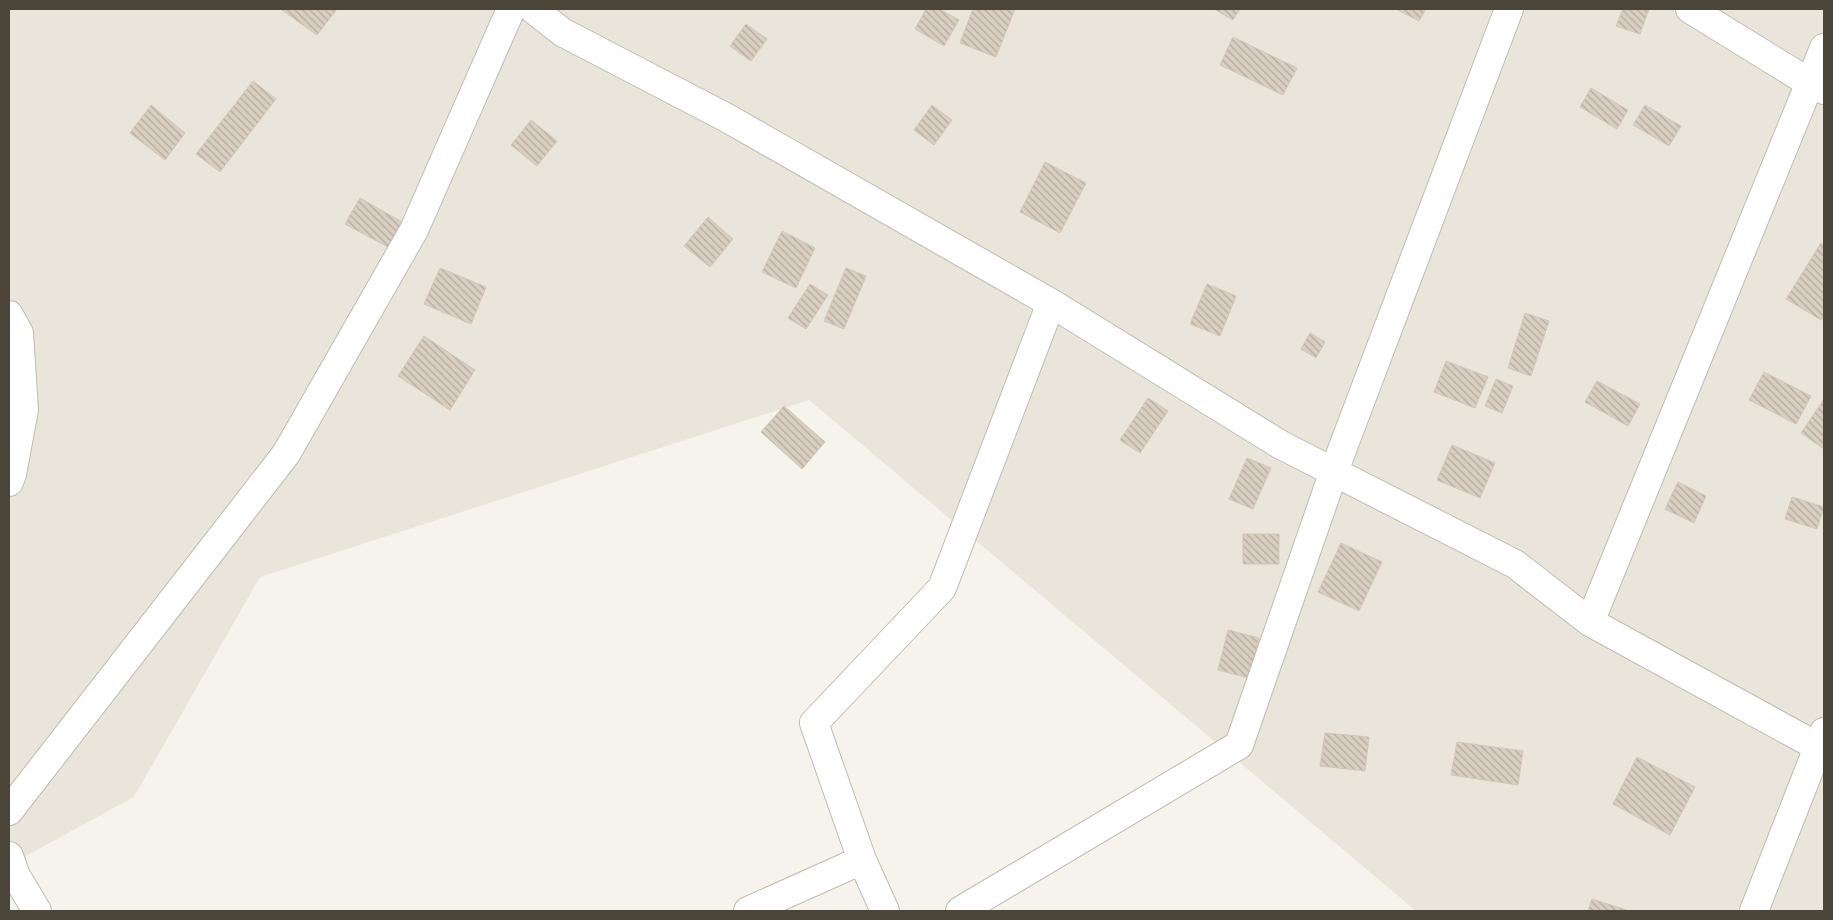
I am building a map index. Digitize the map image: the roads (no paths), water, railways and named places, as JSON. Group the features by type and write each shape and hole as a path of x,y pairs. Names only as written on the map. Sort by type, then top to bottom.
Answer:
{"street":[{"path":"9,811 286,454 414,230 511,9"},
{"path":"533,9 562,32 727,118 1051,303 1281,445 1515,564 1590,622 1822,743 1754,911"},
{"path":"960,911 1238,745 1334,471 1509,9"},
{"path":"1690,9 1817,86"},
{"path":"1590,622 1817,86 1824,48"},
{"path":"885,911 862,860 814,723 942,588 1051,303"},
{"path":"9,316 19,333 24,410 9,482"},
{"path":"9,856 16,876 37,911"},
{"path":"748,911 862,860"}]}
